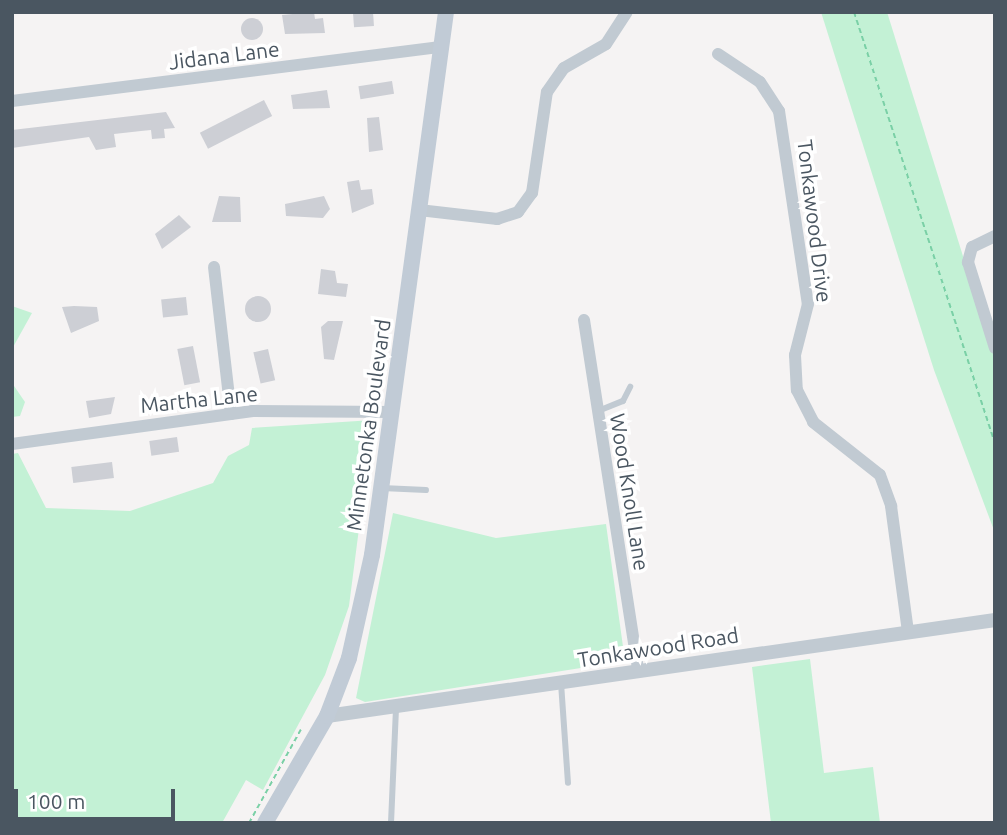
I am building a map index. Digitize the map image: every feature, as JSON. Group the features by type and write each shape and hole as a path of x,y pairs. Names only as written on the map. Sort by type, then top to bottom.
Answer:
{"main road":[{"name":"Minnetonka Boulevard","path":"265,823 327,716 349,658 381,488 446,12"}],"street":[{"path":"419,210 497,219 518,212 532,193 547,92 564,68 606,44 626,12"},
{"name":"Jidana Lane","path":"12,101 441,47"},
{"name":"Tonkawood Drive","path":"718,54 760,82 779,111 808,304 795,355 797,390 813,422 870,462 887,490 908,631"},
{"path":"995,236 972,247 968,262 995,348"},
{"path":"214,267 231,414"},
{"name":"Wood Knoll Lane","path":"584,320 638,669"},
{"name":"Martha Lane","path":"12,444 231,414 392,412"},
{"name":"Tonkawood Road","path":"327,716 561,683 638,669 995,620"}],"lane":[{"path":"598,411 624,401 630,387"},
{"path":"381,488 426,490"},
{"path":"561,683 568,783"},
{"path":"391,823 396,706"}],"path":[{"path":"854,12 995,443"},
{"path":"249,823 301,729"}],"green space":[{"path":"821,12 887,12 995,359 995,533 934,370"},
{"path":"12,306 32,313 12,349"},
{"path":"12,383 25,402 20,416 12,417"},
{"path":"373,420 349,606 325,675 263,790 246,780 222,823 12,823 12,454 18,453 46,508 130,511 213,483 228,456 249,445 252,428"},
{"path":"393,513 496,538 606,524 625,661 365,702 356,698"},
{"path":"810,659 824,773 873,767 880,823 771,823 752,667"}],"building":[{"path":"314,12 315,19 323,18 325,33 285,34 282,15"},
{"path":"373,12 374,26 354,27 353,13"},
{"path":"252,18 260,21 263,29 260,37 252,40 244,37 241,29 244,21"},
{"path":"392,81 394,94 360,99 358,86"},
{"path":"327,90 330,108 293,109 291,95"},
{"path":"264,100 272,116 208,149 200,133"},
{"path":"166,112 175,128 164,129 165,138 152,139 151,130 114,134 116,147 96,150 89,137 12,148 12,130"},
{"path":"379,117 383,150 369,152 367,118"},
{"path":"359,180 361,190 372,189 374,204 352,213 347,182"},
{"path":"219,196 240,197 241,222 212,222"},
{"path":"324,196 330,209 323,218 286,216 285,204"},
{"path":"179,215 191,227 162,249 155,234"},
{"path":"321,269 335,271 337,283 348,284 346,297 318,294"},
{"path":"258,296 267,300 271,309 267,318 258,322 249,318 245,309 249,300"},
{"path":"186,297 188,315 163,318 161,300"},
{"path":"62,307 97,307 99,321 71,333"},
{"path":"328,321 343,321 334,360 324,359 321,327"},
{"path":"193,346 200,382 184,385 177,349"},
{"path":"268,349 275,380 261,384 253,352"},
{"path":"115,397 111,414 89,418 86,401"},
{"path":"177,437 179,452 151,456 149,441"},
{"path":"112,462 114,478 73,483 71,467"}]}
